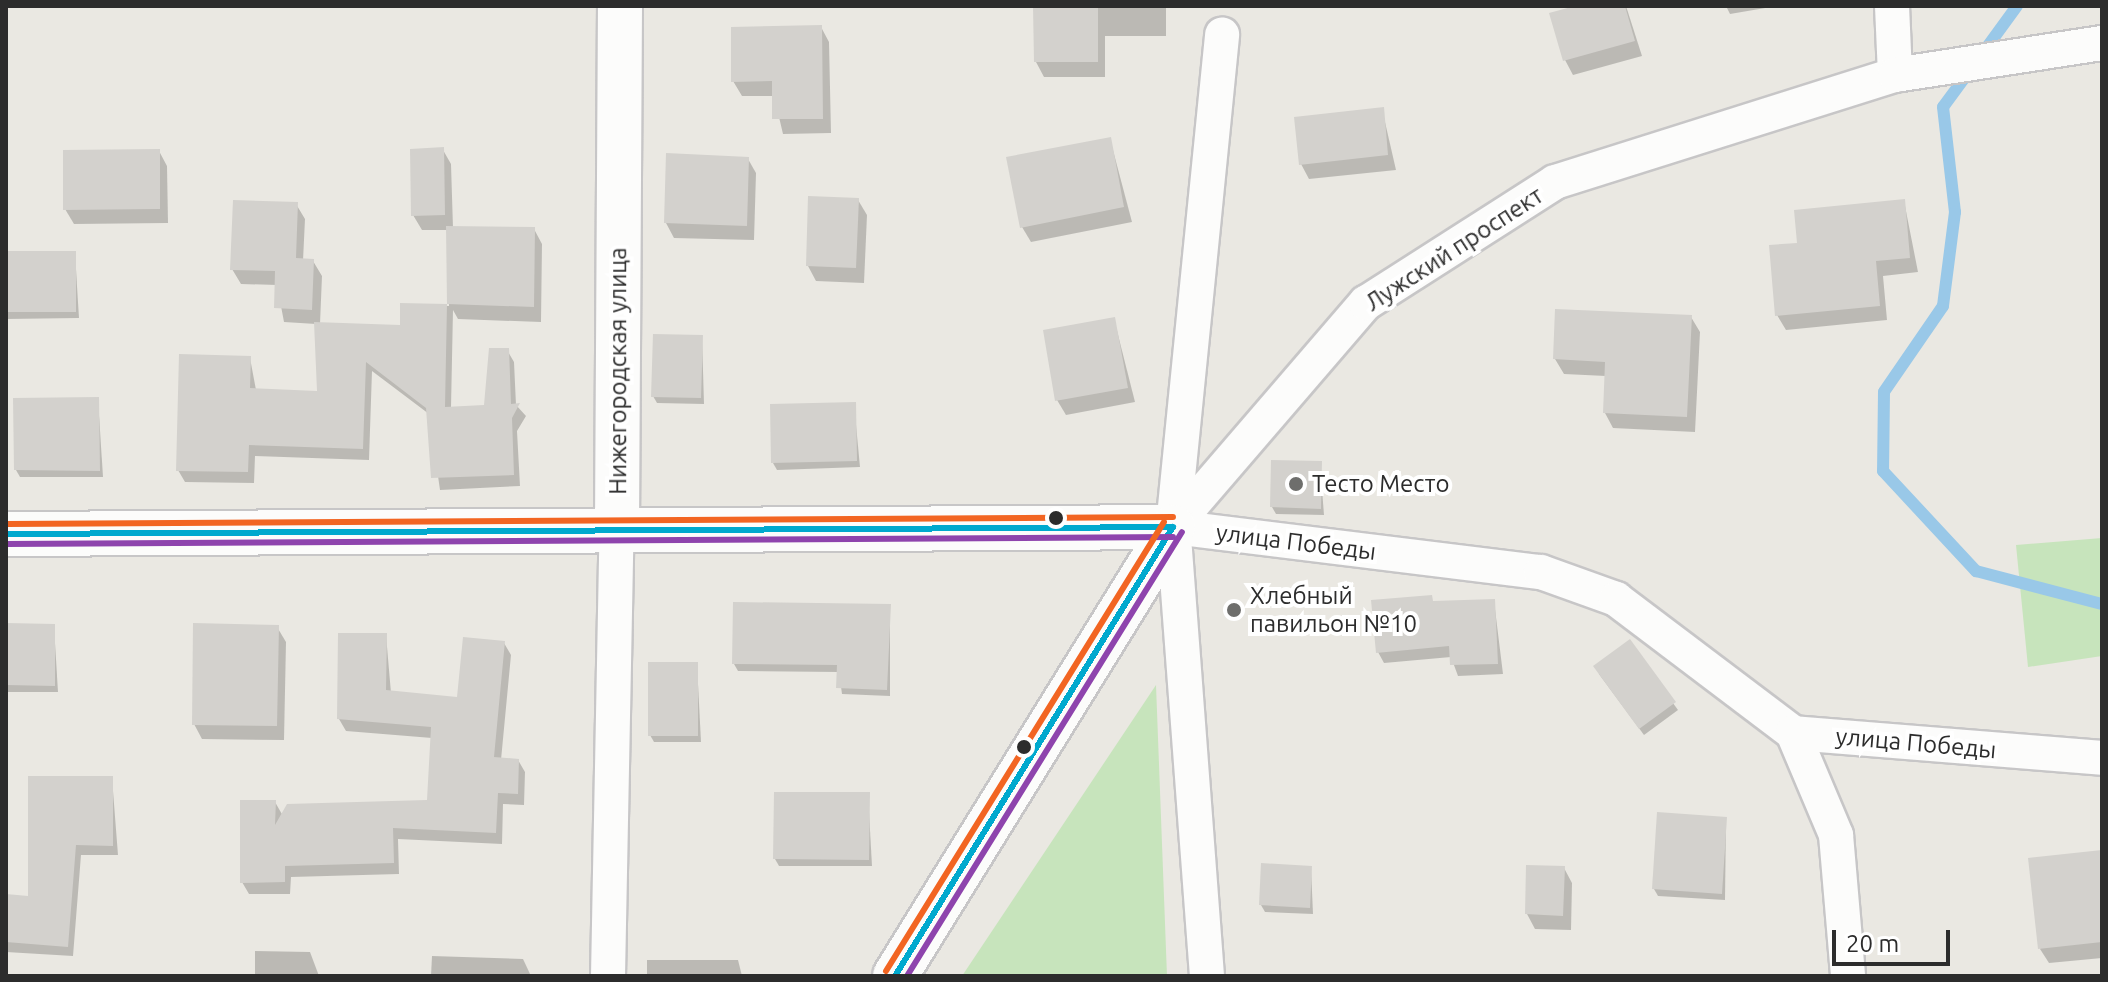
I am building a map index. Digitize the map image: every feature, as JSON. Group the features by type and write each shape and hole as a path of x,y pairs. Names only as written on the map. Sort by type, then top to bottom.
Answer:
{"street":[{"name":"Нижегородская улица","path":"608,976 617,526 620,6"},
{"path":"1892,6 1895,75"},
{"path":"1207,976 1173,527 1222,34"},
{"name":"Лужский проспект","path":"895,976 1173,527 1366,303 1555,182 1895,75 2102,43"},
{"name":"улица Победы","path":"6,534 617,526 1173,527 1541,572 1616,599 1793,733 2102,758"},
{"path":"1793,733 1836,835 1848,976"}],"green space":[{"path":"2102,538 2102,656 2028,667 2016,545"},
{"path":"1156,685 1167,976 962,976"}],"building":[{"path":"1033,6 1098,6 1098,62 1034,62"},
{"path":"1575,6 1625,6 1635,41 1563,61 1549,13"},
{"path":"822,25 823,119 772,119 772,81 731,82 731,27"},
{"path":"1384,107 1388,155 1299,165 1294,117"},
{"path":"1111,137 1124,207 1020,228 1006,157"},
{"path":"444,147 445,215 411,216 410,149"},
{"path":"160,149 160,209 63,210 63,150"},
{"path":"666,153 749,157 747,226 664,223"},
{"path":"808,196 859,198 856,268 806,266"},
{"path":"1905,199 1910,258 1876,261 1880,306 1775,316 1769,245 1797,243 1794,210"},
{"path":"233,200 298,202 296,258 314,259 312,310 274,308 275,271 230,270"},
{"path":"446,226 535,227 534,307 447,304"},
{"path":"6,251 76,251 76,312 6,312"},
{"path":"400,303 447,304 445,407 484,405 489,348 509,348 511,404 520,403 512,418 514,475 431,478 426,408 366,362 363,449 249,445 248,472 176,471 179,354 251,356 250,388 317,391 314,322 400,325"},
{"path":"1555,309 1692,315 1687,417 1603,413 1605,362 1553,359"},
{"path":"1115,317 1128,388 1055,401 1043,330"},
{"path":"653,334 703,335 701,398 651,397"},
{"path":"99,397 100,471 14,470 13,398"},
{"path":"856,402 857,461 771,463 770,404"},
{"name":"Тесто Место","path":"1271,460 1322,461 1321,509 1270,507"},
{"path":"1432,595 1433,601 1495,599 1498,664 1450,665 1449,646 1376,653 1371,600"},
{"path":"733,602 891,604 887,690 836,688 837,665 732,664"},
{"path":"6,623 55,624 55,686 6,685"},
{"path":"193,623 279,625 277,726 192,725"},
{"path":"338,633 387,633 386,690 457,697 463,637 505,641 494,757 519,759 518,794 498,793 496,833 393,828 394,863 285,866 285,882 240,883 240,800 276,800 275,825 287,804 427,800 431,727 337,719"},
{"path":"1630,639 1676,702 1639,729 1593,666"},
{"path":"648,662 698,662 698,736 648,736"},
{"path":"28,776 113,776 113,846 76,845 68,947 6,942 6,894 28,896"},
{"path":"774,792 870,792 869,860 773,859"},
{"path":"1657,812 1727,817 1722,894 1652,889"},
{"path":"2102,850 2102,942 2038,949 2028,858"},
{"path":"1261,863 1312,866 1310,908 1259,905"},
{"path":"1526,865 1565,866 1563,916 1525,914"}],"waterway":[{"path":"1982,54 2017,6"},
{"path":"1971,69 1943,107 1955,212 1943,306 1884,392 1883,471 1976,571 2102,604"}],"transit line":[{"path":"6,524 1173,517"},
{"path":"886,971 1164,522"},
{"path":"6,534 1173,527"},
{"path":"895,976 1173,527"},
{"path":"907,976 1182,532"},
{"path":"6,544 1173,537"}],"place":[{"name":"Тесто Место","path":"1296,484"},
{"name":"Хлебный павильон №10","path":"1234,610"}]}
